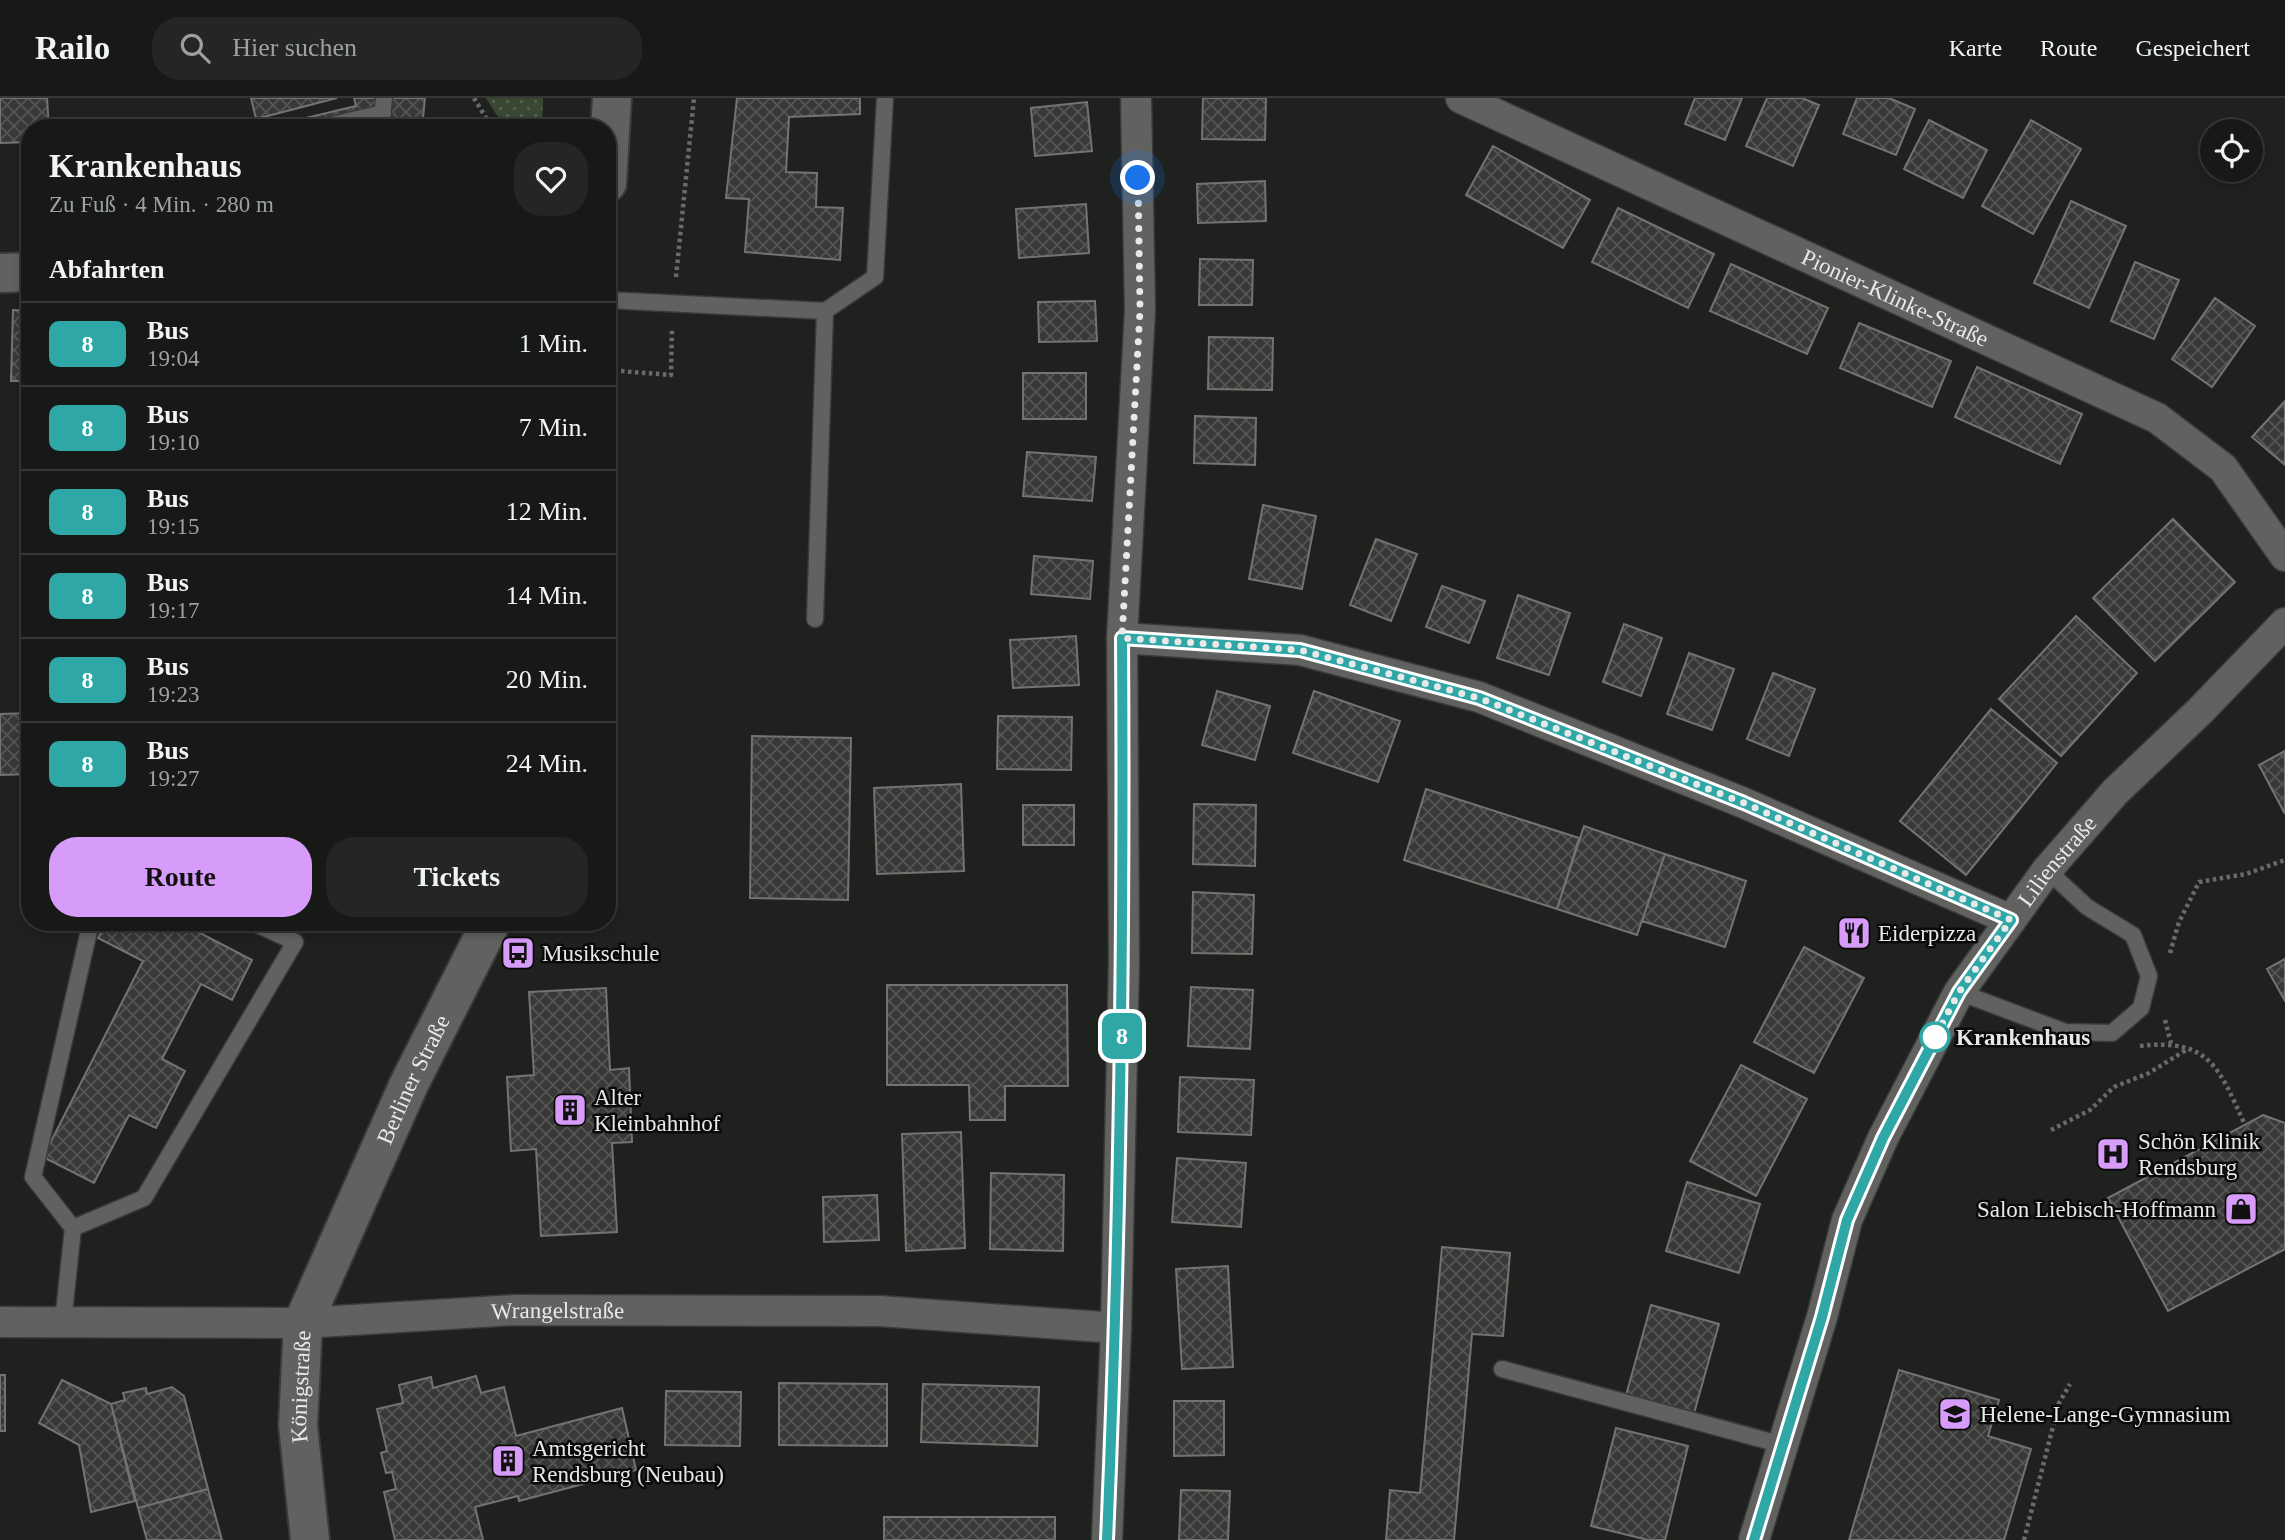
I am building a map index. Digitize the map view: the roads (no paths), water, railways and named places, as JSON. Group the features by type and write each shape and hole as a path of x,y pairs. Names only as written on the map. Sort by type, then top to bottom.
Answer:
{"main road":[{"path":"611,119 612,98"},
{"path":"0,273 21,272"},
{"name":"Berliner Straße","path":"338,1240 409,1084 486,931"},
{"name":"Königstraße","path":"310,1540 298,1425 303,1323 338,1240"}],"street":[{"path":"1107,1540 1116,1328 1124,961 1122,638 1140,310 1136,98"},
{"name":"Pionier-Klinke-Straße","path":"1461,98 2157,418 2223,468 2285,556"},
{"name":"Lilienstraße","path":"1754,1540 1822,1317 1847,1220 1883,1138 1959,992 2047,870 2115,792 2200,711 2285,623"},
{"path":"1122,638 1300,650 1479,698 1744,803 2011,920"},
{"name":"Wrangelstraße","path":"0,1322 303,1323 515,1310 879,1311 1116,1328"}],"lane":[{"path":"616,301 825,311 875,277 885,98"},
{"path":"357,119 383,113"},
{"path":"815,619 825,311"},
{"path":"1959,992 2065,1032 2112,1033 2141,1008 2149,975 2133,935 2087,907 2047,870"},
{"path":"63,1322 73,1228 33,1177 89,931"},
{"path":"73,1228 144,1198 295,942 271,931"},
{"path":"1502,1369 1783,1445"}],"place":[{"name":"Eiderpizza","path":"1854,933"},
{"name":"Musikschule","path":"518,953"},
{"name":"Krankenhaus","path":"1935,1037"},
{"name":"Alter Kleinbahnhof","path":"570,1110"},
{"name":"Schön Klinik Rendsburg","path":"2113,1154"},
{"name":"Salon Liebisch-Hoffmann","path":"2241,1209"},
{"name":"Helene-Lange-Gymnasium","path":"1955,1414"},
{"name":"Amtsgericht Rendsburg (Neubau)","path":"508,1461"}]}
